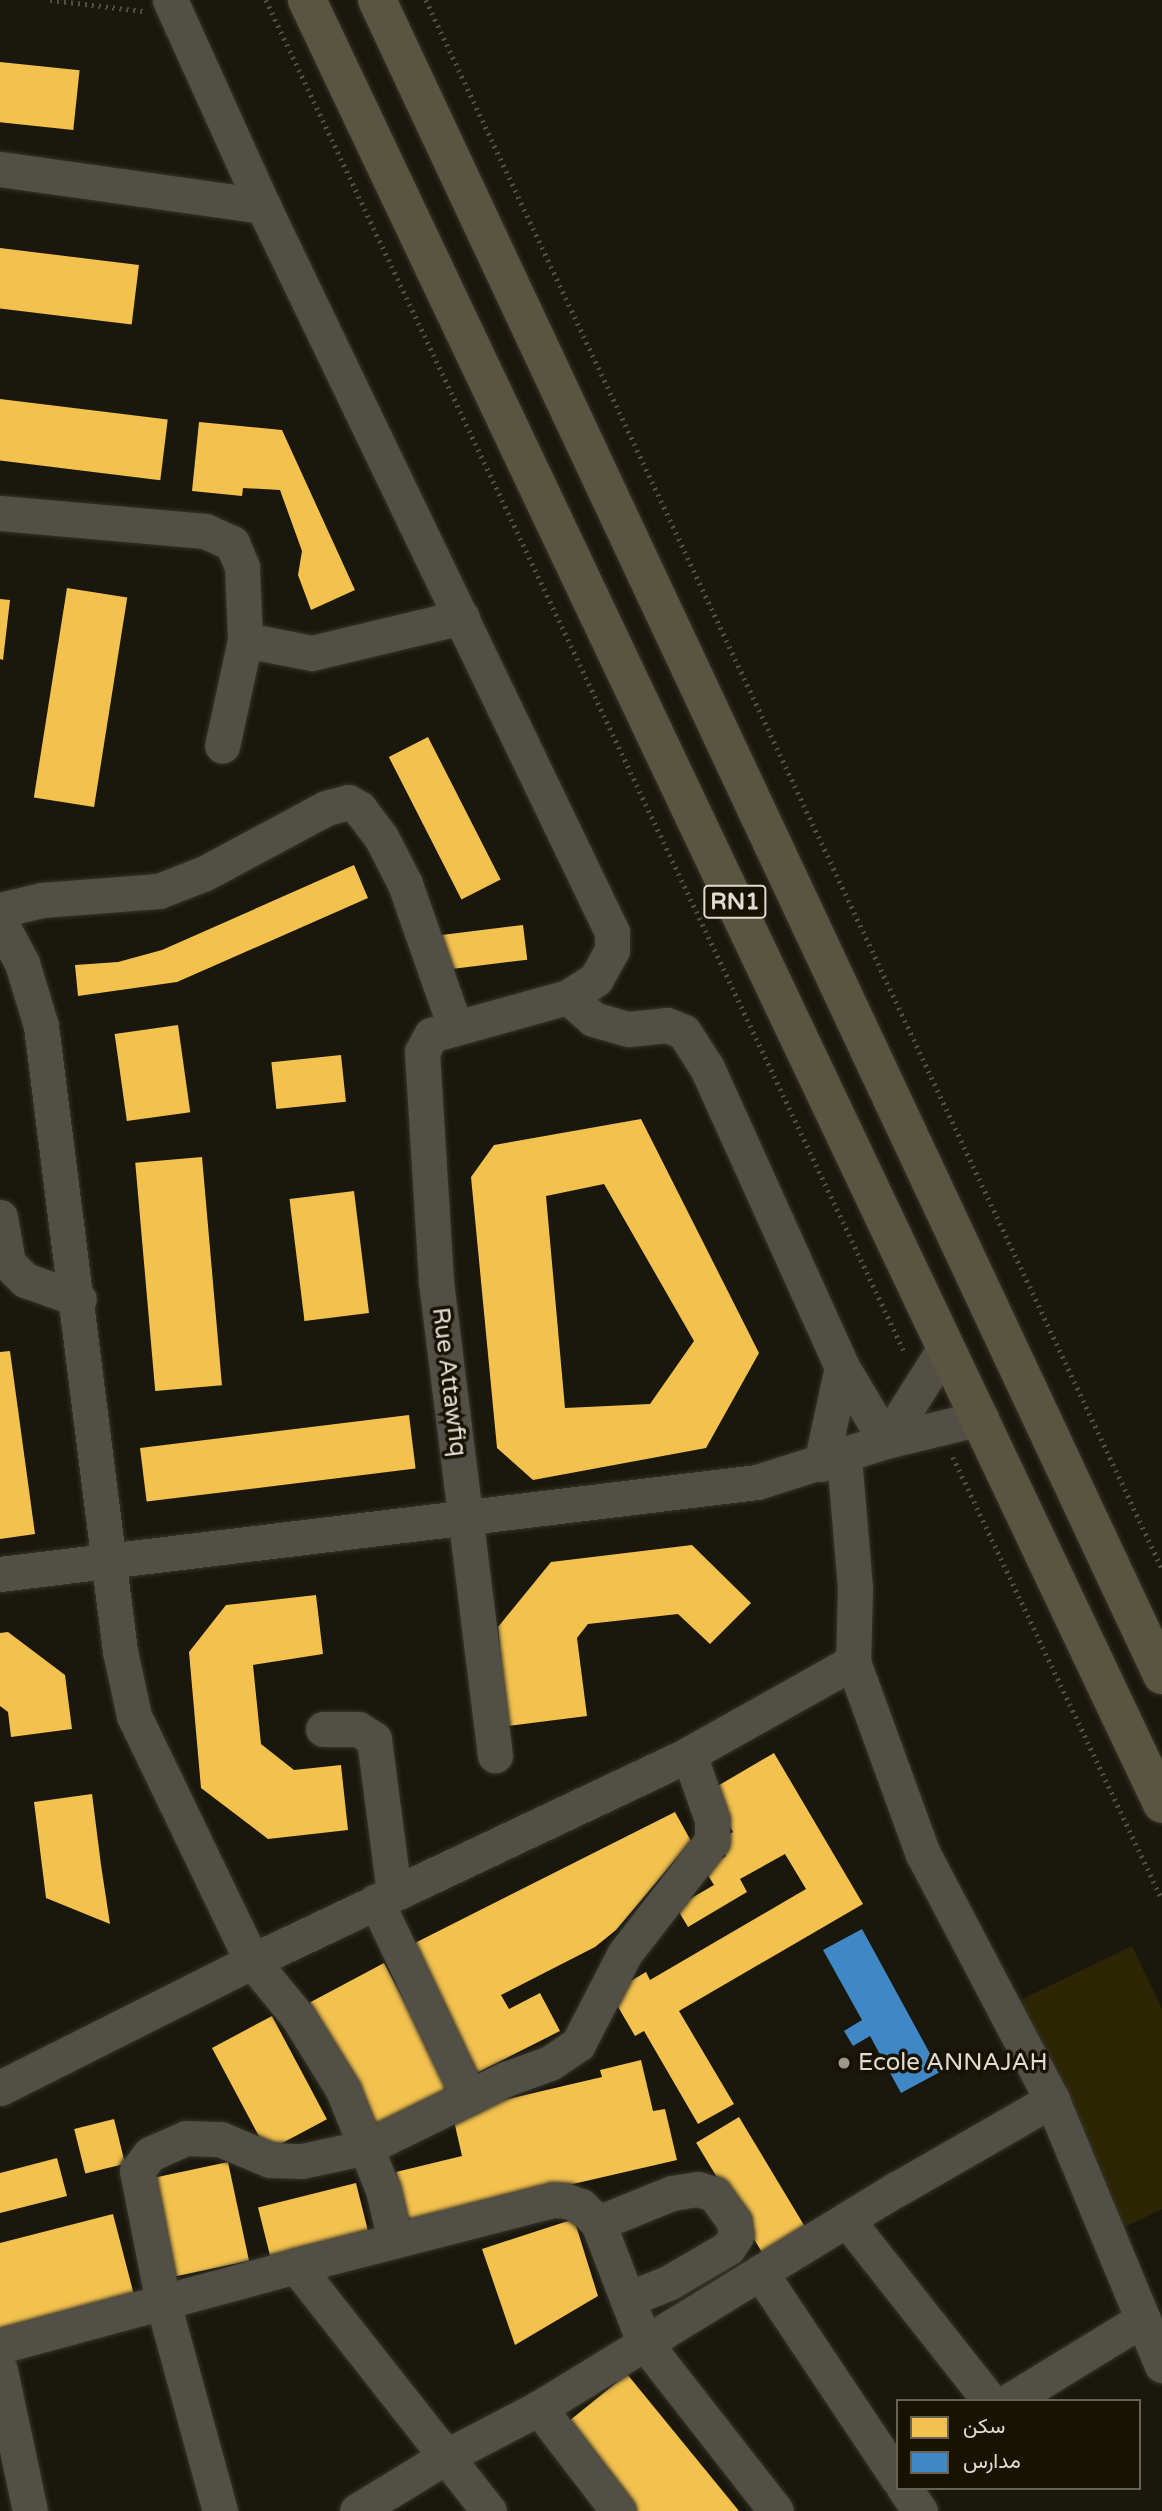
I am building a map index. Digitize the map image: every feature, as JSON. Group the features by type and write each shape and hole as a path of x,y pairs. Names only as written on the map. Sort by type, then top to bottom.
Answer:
{"highway":[{"name":"RN1","path":"307,0 1162,1804"},
{"name":"RN1","path":"377,0 1162,1675"}],"street":[{"path":"0,909 42,900 159,891 205,873 326,808 348,802 359,808 381,837 405,884 455,1027 568,996 601,971 612,950 612,932 263,206 174,8"},
{"path":"0,169 263,206"},
{"path":"0,513 217,535 239,552 246,640 222,746"},
{"path":"246,640 312,653 462,617"},
{"path":"0,922 22,963 41,1026 79,1299 120,1651 134,1716 252,1961 322,2053 367,2147 395,2241"},
{"path":"568,996 593,1018 617,1026 628,1029 667,1025 684,1032 706,1068 842,1367 886,1441"},
{"name":"Rue Attawfiq","path":"455,1027 431,1035 424,1043 422,1077 436,1282 495,1755"},
{"path":"0,1217 8,1263 25,1280 79,1299"},
{"path":"886,1441 946,1346"},
{"path":"842,1367 832,1460 855,1588 853,1662 923,1854 1052,2100 1162,2365"},
{"path":"0,1574 466,1515 757,1482 886,1441 981,1418"},
{"path":"0,2088 252,1961 689,1754 853,1662"},
{"path":"323,1729 358,1728 374,1739 385,1897 469,2097"},
{"path":"220,2511 163,2303 138,2196 137,2171 150,2154 186,2138 220,2139 270,2160 302,2161 367,2147 469,2097 550,2063 578,2044 625,1953 707,1852 713,1828 689,1754"},
{"path":"357,2511 445,2457 538,2408 760,2272 1052,2100"},
{"path":"598,2223 672,2193 698,2189 714,2194 734,2222 736,2236 728,2248 668,2283 628,2299"},
{"path":"0,2346 553,2200 581,2206 598,2223 644,2342 776,2511"},
{"path":"847,2220 988,2399"},
{"path":"296,2266 489,2511"},
{"path":"760,2272 896,2476"},
{"path":"1012,2399 1143,2319"},
{"path":"0,2370 30,2511"},
{"path":"538,2408 618,2511"},
{"path":"906,2490 920,2511"}],"path":[{"path":"50,0 174,8"},
{"path":"266,0 920,1386"},
{"path":"426,0 1162,1567"},
{"path":"940,1428 1162,1899"}],"shaded area":[{"path":"1132,1946 1162,2009 1162,2209 1121,2229 1012,2004"}],"building: سكن":[{"path":"0,62 80,70 73,130 0,122"},
{"path":"0,248 139,265 132,325 0,308"},
{"path":"0,399 168,420 160,480 0,460"},
{"path":"199,422 282,430 355,590 311,610 298,575 302,551 280,490 243,488 242,496 192,491"},
{"path":"67,588 127,598 94,807 34,797"},
{"path":"0,599 10,600 3,660 0,659"},
{"path":"428,737 501,880 461,900 389,757"},
{"path":"354,865 368,898 177,982 78,996 75,965 118,962 162,950"},
{"path":"523,925 527,960 446,970 442,935"},
{"path":"178,1025 190,1112 127,1121 115,1034"},
{"path":"341,1055 346,1102 276,1109 271,1062"},
{"path":"641,1119 759,1353 706,1448 533,1480 497,1448 471,1177 494,1145","holes":["604,1184 694,1341 650,1404 565,1408 546,1196"]},
{"path":"202,1157 222,1385 155,1391 135,1163"},
{"path":"354,1191 369,1313 304,1321 289,1199"},
{"path":"10,1351 35,1534 0,1539 0,1352"},
{"path":"409,1415 416,1469 147,1502 140,1448"},
{"path":"692,1545 751,1603 710,1644 678,1614 588,1624 577,1638 587,1716 507,1726 498,1627 551,1562"},
{"path":"316,1595 323,1654 253,1665 261,1744 294,1770 341,1765 348,1830 268,1839 201,1788 189,1652 226,1605"},
{"path":"8,1632 65,1675 72,1729 11,1737 8,1712 0,1706 0,1633"},
{"path":"774,1753 863,1904 679,2011 734,2104 698,2124 644,2031 635,2036 610,1993 646,1972 650,1980 806,1889 785,1854 740,1879 747,1892 688,1927 676,1907 714,1885 704,1869 726,1856 717,1841 733,1832 709,1791"},
{"path":"92,1794 110,1924 46,1898 34,1802"},
{"path":"675,1812 691,1841 616,1930 595,1947 501,1995 509,2009 540,1993 560,2031 469,2077 403,1949"},
{"path":"384,1963 451,2089 377,2129 310,2002"},
{"path":"272,2016 327,2119 267,2151 212,2048"},
{"path":"641,2060 653,2111 665,2109 677,2160 408,2222 396,2172 462,2156 452,2112 602,2077 600,2070"},
{"path":"739,2117 808,2231 765,2257 696,2143"},
{"path":"114,2119 125,2164 85,2174 74,2129"},
{"path":"57,2158 67,2196 0,2213 0,2173"},
{"path":"228,2162 249,2261 167,2278 146,2179"},
{"path":"356,2183 368,2232 270,2256 258,2207"},
{"path":"113,2214 134,2295 0,2330 0,2243"},
{"path":"574,2219 598,2296 515,2345 482,2249"},
{"path":"627,2374 739,2511 625,2511 558,2430"}],"building: مدارس":[{"path":"862,1929 940,2072 901,2093 870,2036 853,2046 844,2031 862,2020 823,1950"}],"place":[{"name":"Ecole ANNAJAH","path":"844,2063"}]}
